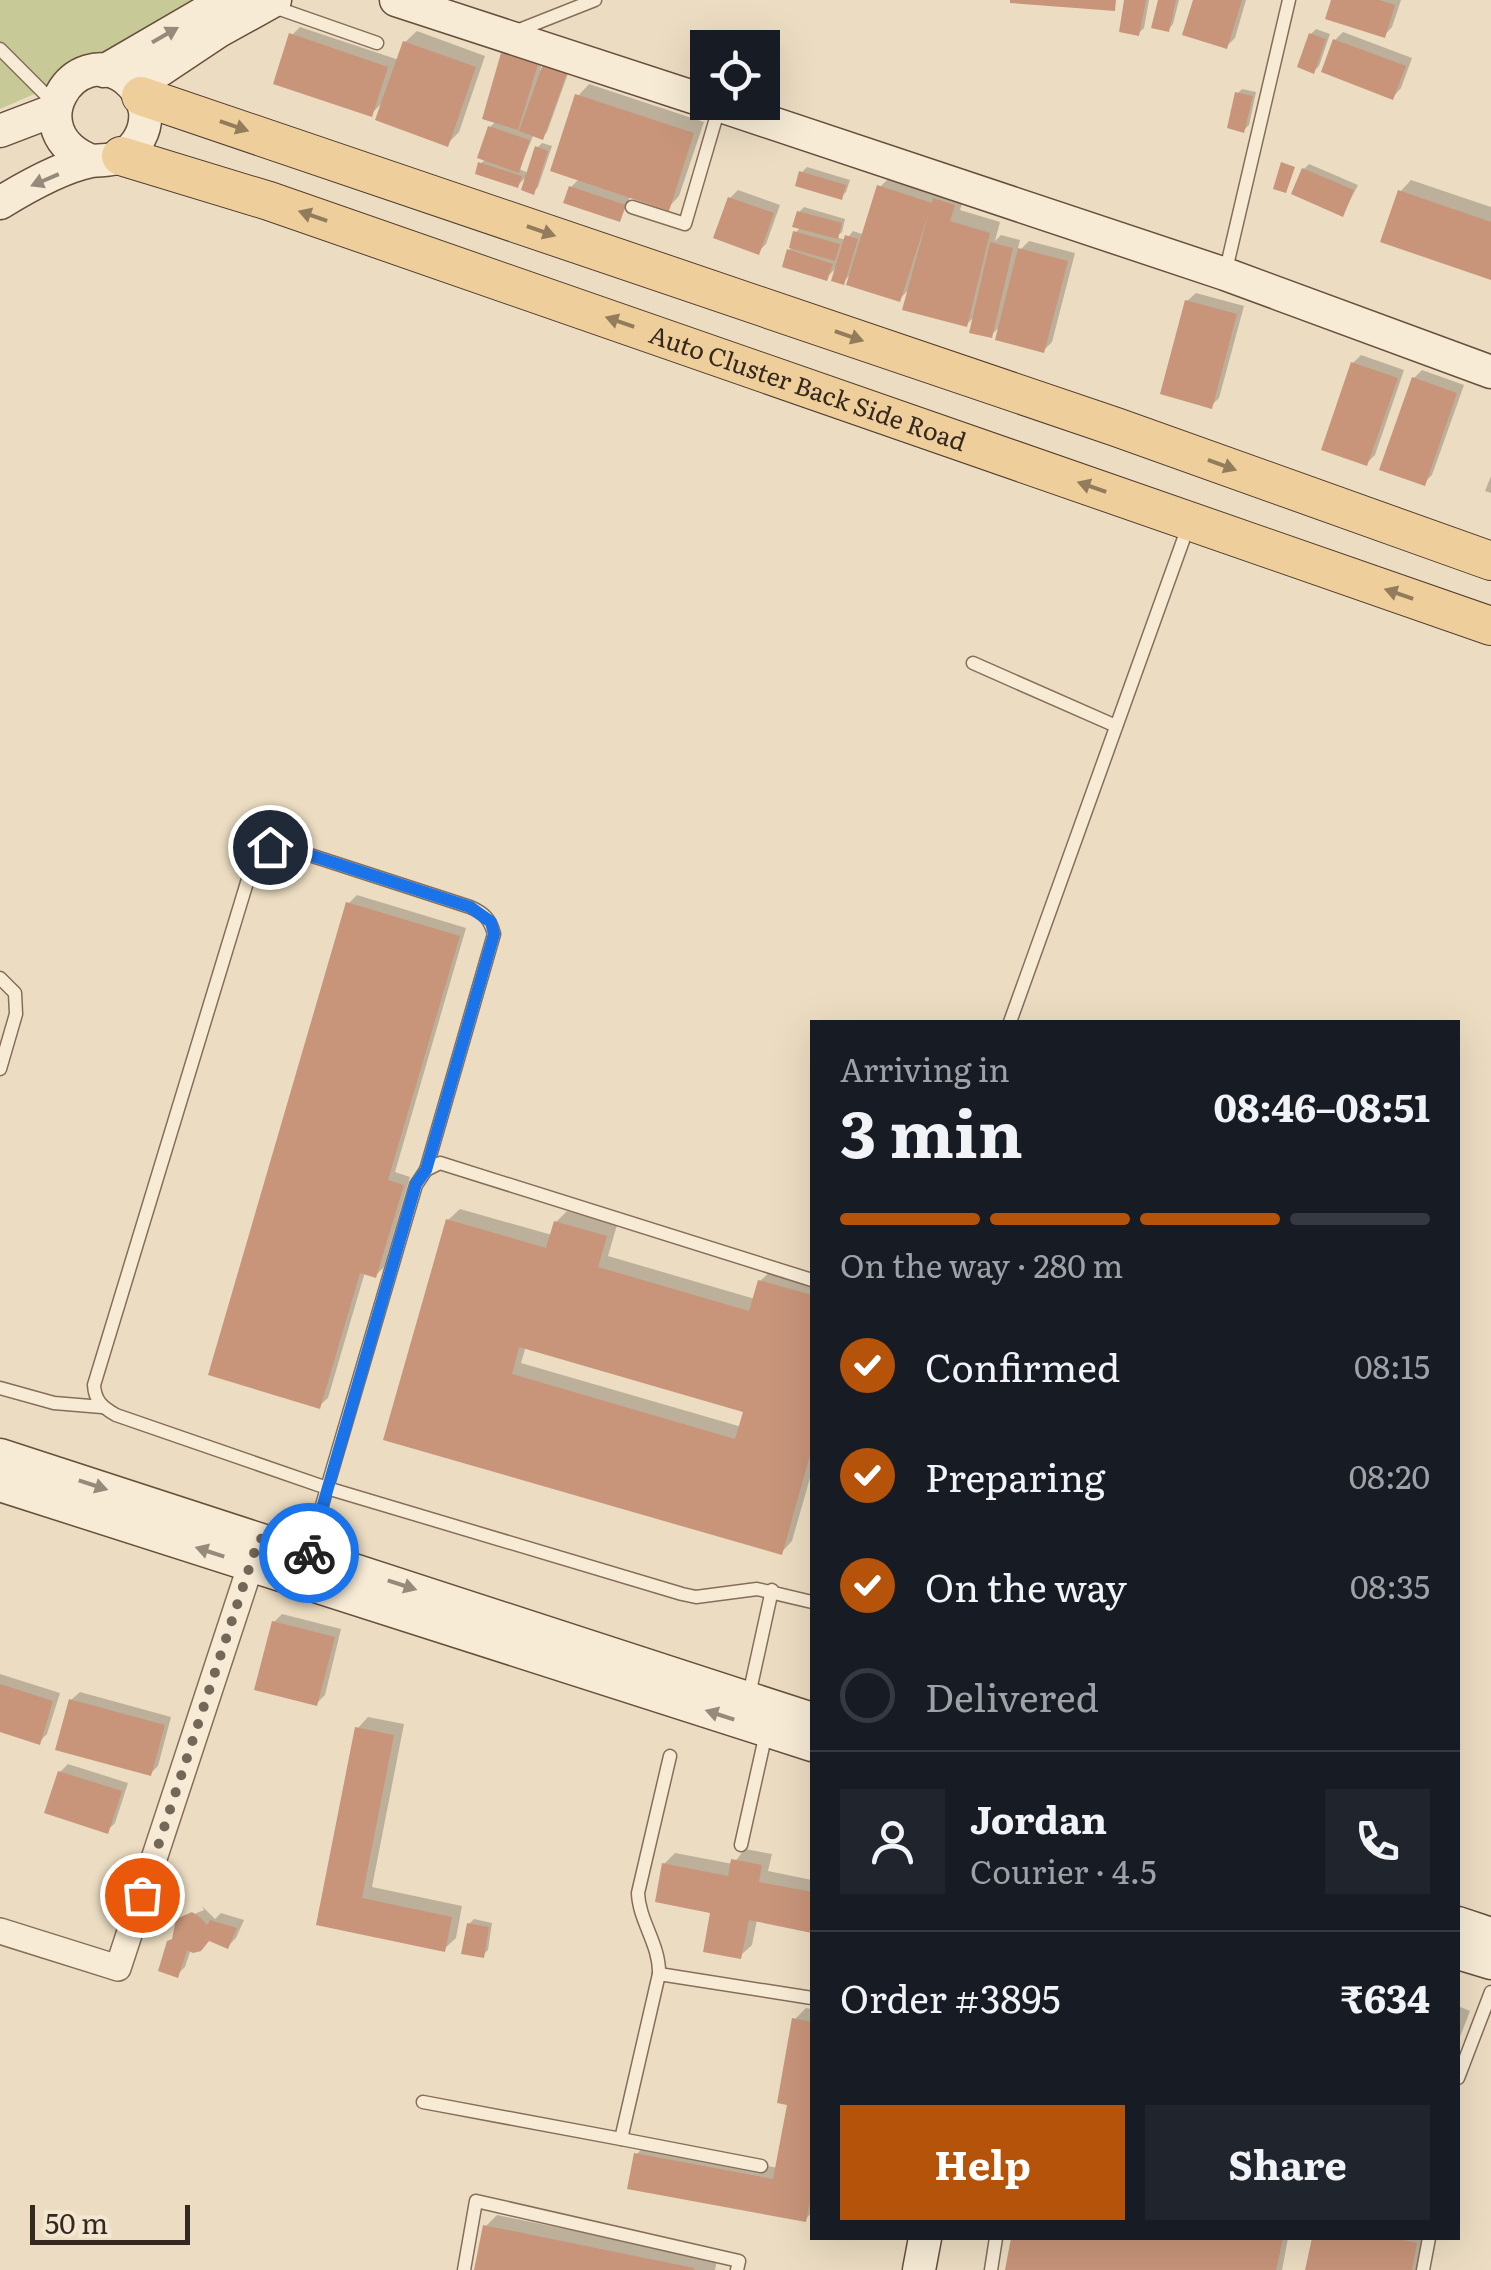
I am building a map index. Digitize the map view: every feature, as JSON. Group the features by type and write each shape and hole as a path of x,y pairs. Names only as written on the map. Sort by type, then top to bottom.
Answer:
{"main road":[{"path":"104,71 226,0"},
{"path":"396,0 690,97"},
{"path":"138,92 170,62 271,2"},
{"path":"0,131 56,107 72,80 85,73 104,71 123,77 138,92 1116,427 1491,561"},
{"path":"0,203 19,191 106,159 141,136 145,122 138,92"},
{"name":"Auto Cluster Back Side Road","path":"56,107 58,134 66,146 269,201 1491,626"},
{"path":"760,120 1224,274 1491,372"},
{"path":"0,1455 255,1552 796,1729"},
{"path":"0,1485 255,1552 308,1554 748,1698 796,1729"},
{"path":"1460,1924 1491,1934"},
{"path":"1460,1954 1491,1964"},
{"path":"919,2270 925,2240"}],"street":[{"path":"0,1931 118,1968 255,1552"}],"lane":[{"path":"506,35 595,0"},
{"path":"1224,274 1289,0"},
{"path":"271,2 378,42"},
{"path":"0,49 56,107"},
{"path":"632,207 685,224 708,120"},
{"path":"1011,1020 1190,522"},
{"path":"973,663 1116,726"},
{"path":"308,1554 327,1488 416,1184 426,1170 494,934 491,922 470,907 282,846 270,847 252,866 94,1385 94,1397 116,1415 327,1488 682,1594 696,1597 757,1589 810,1601"},
{"path":"0,978 15,993 16,1014 0,1069"},
{"path":"426,1170 440,1162 810,1279"},
{"path":"0,1388 54,1403 102,1407"},
{"path":"748,1698 772,1590"},
{"path":"740,1845 796,1729"},
{"path":"622,2139 659,1974 658,1956 638,1903 638,1893 670,1756"},
{"path":"659,1974 810,1998"},
{"path":"1460,2073 1491,1992"},
{"path":"423,2102 761,2166"},
{"path":"464,2270 476,2201 739,2262 737,2270"},
{"path":"991,2270 996,2240"},
{"path":"1423,2270 1429,2240"}],"green space":[{"path":"0,0 250,0 0,109"}],"building":[{"path":"1010,0 1116,0 1115,11"},
{"path":"1124,0 1146,0 1139,36 1119,32"},
{"path":"1158,0 1176,0 1169,32 1151,28"},
{"path":"1193,0 1242,0 1227,49 1182,35"},
{"path":"1331,0 1379,0 1395,5 1385,38 1325,19"},
{"path":"289,33 388,67 372,117 273,84"},
{"path":"1309,33 1326,39 1314,74 1297,67"},
{"path":"1333,39 1406,66 1393,100 1321,72"},
{"path":"403,41 476,67 448,147 375,120"},
{"path":"501,53 538,64 518,130 482,119"},
{"path":"543,64 567,73 543,140 519,131"},
{"path":"1235,92 1253,96 1244,133 1227,128"},
{"path":"575,94 694,133 669,211 550,171"},
{"path":"488,126 530,140 519,173 477,158"},
{"path":"535,146 548,151 534,195 521,190"},
{"path":"478,162 522,176 518,188 475,174"},
{"path":"1281,162 1295,167 1286,193 1273,189"},
{"path":"1302,168 1354,190 1343,217 1291,194"},
{"path":"799,171 846,185 842,200 795,186"},
{"path":"877,185 932,203 933,198 955,205 950,221 990,233 967,327 902,310 929,212 900,302 846,285"},
{"path":"569,186 626,205 620,222 563,203"},
{"path":"1398,190 1491,222 1491,280 1380,242"},
{"path":"728,197 774,213 759,255 713,238"},
{"path":"797,211 842,223 838,239 792,227"},
{"path":"793,231 840,244 835,261 789,248"},
{"path":"845,235 858,239 844,285 831,281"},
{"path":"990,242 1013,248 992,338 969,333"},
{"path":"1018,248 1068,261 1044,353 995,340"},
{"path":"787,249 833,264 827,281 782,267"},
{"path":"1185,300 1237,314 1212,409 1160,394"},
{"path":"1351,362 1398,378 1367,466 1321,450"},
{"path":"1412,377 1457,393 1425,486 1379,470"},
{"path":"346,902 460,936 388,1180 404,1185 376,1278 360,1273 320,1409 208,1375"},
{"path":"446,1219 546,1248 554,1221 607,1236 598,1267 749,1311 758,1280 810,1294 810,1455 782,1555 383,1440","holes":["519,1347 743,1412 735,1439 512,1374"]},
{"path":"272,1621 335,1637 317,1706 254,1690"},
{"path":"0,1684 53,1701 40,1745 0,1732"},
{"path":"69,1699 165,1725 151,1776 55,1750"},
{"path":"355,1727 394,1735 362,1898 452,1917 445,1952 316,1925"},
{"path":"58,1771 122,1791 108,1834 44,1813"},
{"path":"731,1859 762,1865 759,1882 810,1892 810,1933 749,1920 741,1959 703,1952 710,1913 655,1902 662,1863 728,1876"},
{"path":"192,1912 207,1925 210,1920 237,1928 228,1949 209,1941 201,1951 187,1950 178,1978 158,1971 176,1919"},
{"path":"467,1923 489,1927 484,1958 461,1954"},
{"path":"792,2018 810,2022 810,2199 806,2222 627,2189 634,2153 773,2179 787,2105 777,2103"},
{"path":"483,2225 694,2268 694,2270 474,2270"},
{"path":"1011,2240 1283,2240 1276,2270 1005,2270"},
{"path":"1312,2240 1417,2243 1412,2270 1305,2270"}],"way so far":[{"path":"142,1895 259,1538 309,1553"}],"route":[{"path":"270,847 282,846 470,907 491,922 494,934 426,1170 416,1184 309,1553"}]}
